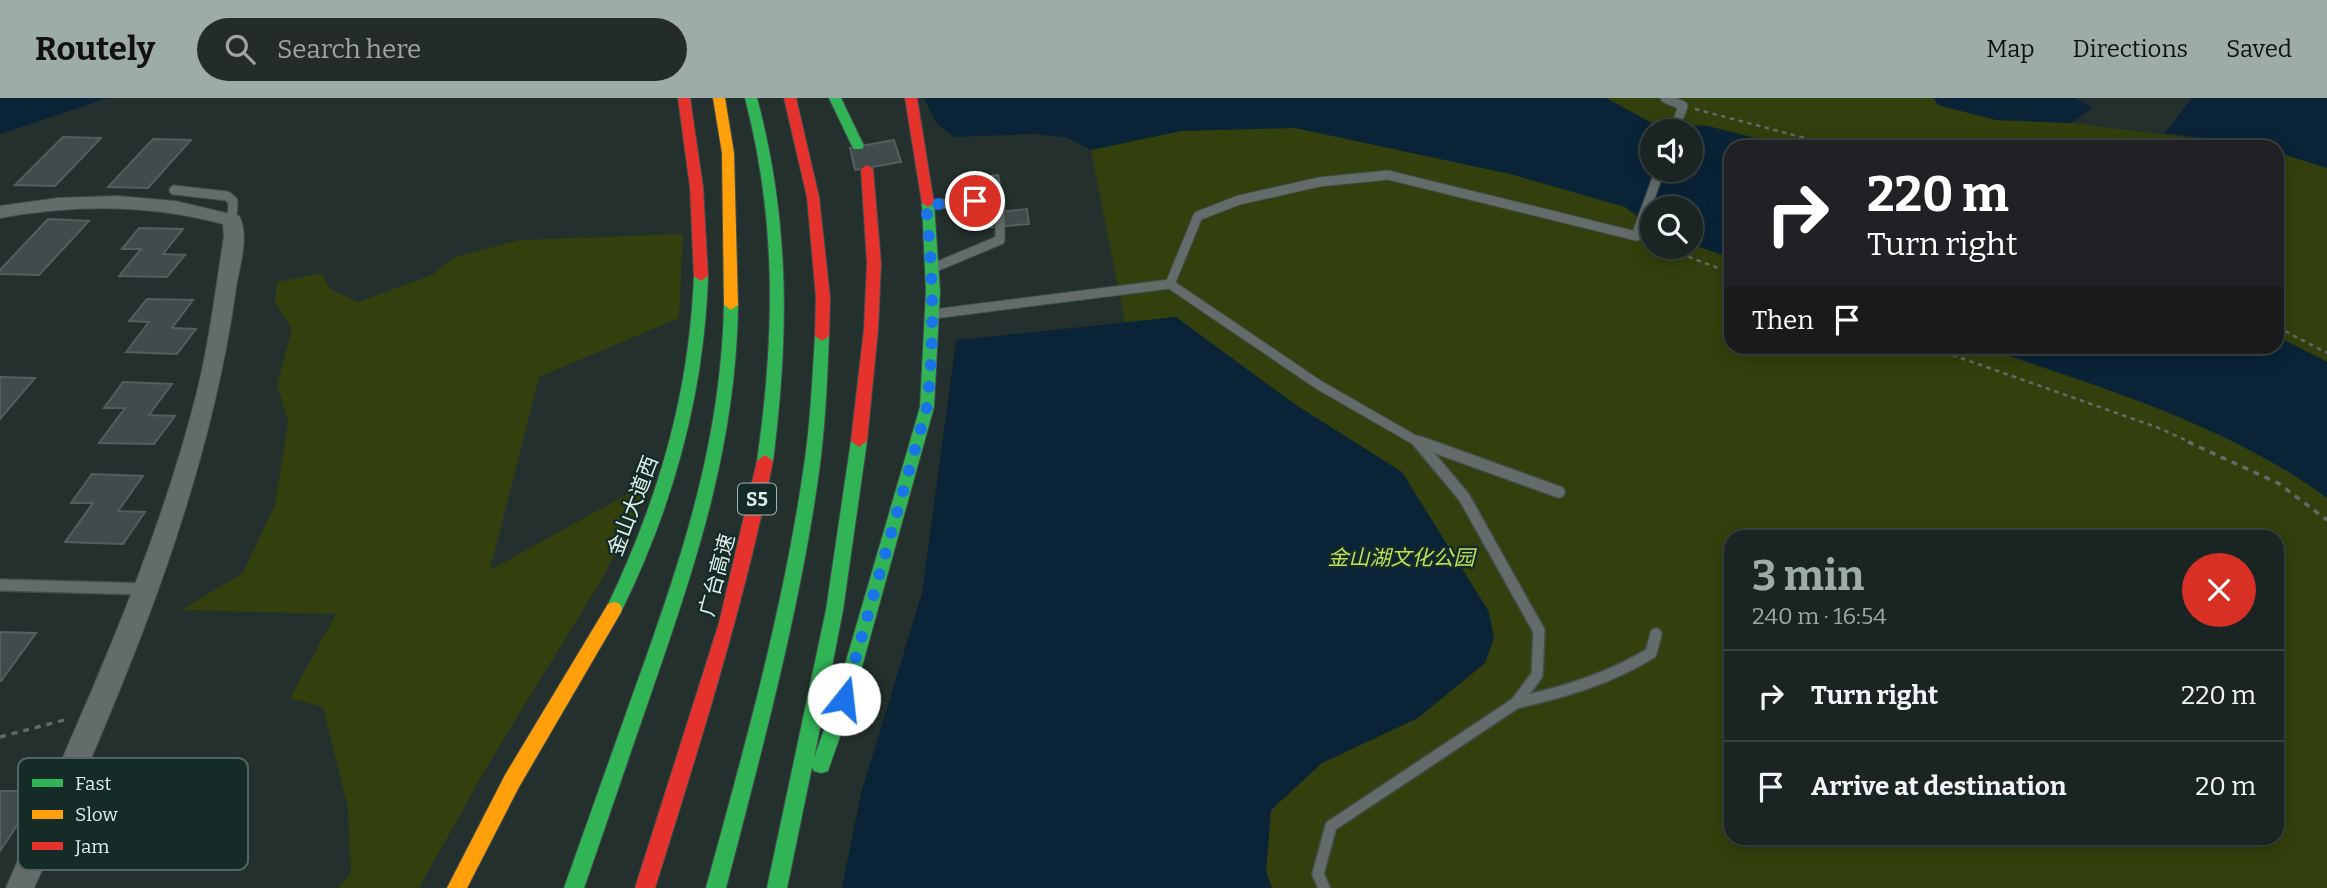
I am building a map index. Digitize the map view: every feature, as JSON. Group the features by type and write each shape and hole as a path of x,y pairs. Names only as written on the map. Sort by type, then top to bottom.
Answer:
{"main road":[{"name":"金山大道西","path":"457,888 519,768 616,604 646,539 671,471 688,407 699,344 702,292 698,187 684,98"},
{"path":"574,888 698,533 717,451 728,390 732,329 728,153 719,98"},
{"name":"广台高速","path":"645,888 730,614 750,533 773,398 777,269 774,222 762,130 751,98"},
{"name":"S5","path":"716,888 794,581 820,412 824,343 821,274 811,181 790,98"},
{"path":"835,98 858,146"},
{"path":"778,888 844,699 927,407 933,314 931,269 921,160 911,98"},
{"path":"778,888 814,718 851,516 871,328 874,263 867,169"}],"street":[{"path":"0,212 41,204 130,203 184,208 232,220 234,236 204,407 145,589 79,758"},
{"path":"20,888 28,870"}],"lane":[{"path":"1665,98 1683,106 1678,119"},
{"path":"1170,284 1198,216 1238,200 1319,182 1388,175 1636,236 1656,182"},
{"path":"174,190 227,196 233,201 232,220"},
{"path":"926,205 1000,200 1000,240 931,269"},
{"path":"933,314 1170,284 1319,385 1418,441 1559,492"},
{"path":"1324,888 1318,874 1331,826 1516,703 1537,675 1539,631 1464,497 1418,441"},
{"path":"0,585 145,589"},
{"path":"1516,703 1572,690 1632,666 1651,653 1656,634"}],"path":[{"path":"1683,106 1812,140"},
{"path":"1694,259 1724,270"},
{"path":"2284,331 2327,353"},
{"path":"1950,354 2159,428 2278,483 2327,520"},
{"path":"0,737 97,711"}],"green space":[{"name":"金山湖文化公园","path":"924,98 1934,98 1938,105 1996,120 2071,123 2207,140 1724,140 1724,354 2284,354 2284,154 2327,168 2327,888 842,888 861,793 922,593 956,340 1125,322 1091,150 1067,138 1037,134 954,137 936,123"},
{"path":"683,234 679,318 539,377 490,570 651,481 602,579 489,763 419,888 338,888 351,873 348,808 323,707 290,698 336,614 181,610 243,573 275,505 288,421 277,385 292,329 275,302 277,282 322,273 330,289 358,302 432,275 455,257 519,240"}],"water":[{"path":"0,98 108,98 0,134"},
{"path":"924,98 1606,98 1645,119 1640,119 1640,182 1703,182 1703,126 1763,140 1724,140 1724,256 1703,248 1703,196 1640,196 1640,218 1625,207 1510,174 1295,128 1181,131 1091,150 1067,138 1037,134 954,137 936,123"},
{"path":"1934,98 2075,98 2092,107 2071,123 1996,120 1938,105"},
{"path":"2192,98 2327,98 2327,168 2284,154 2284,140 2221,140 2165,133"},
{"path":"1176,317 1296,405 1402,472 1489,612 1494,638 1485,663 1418,718 1322,763 1271,810 1266,872 1272,888 842,888 861,793 922,593 956,340"},
{"path":"2284,340 2327,362 2327,498 2247,449 2204,428 2117,393 2003,354 2284,354"}],"building":[{"path":"63,137 101,138 55,186 15,185"},
{"path":"153,139 191,140 148,188 108,187"},
{"path":"894,140 901,162 855,170 850,148"},
{"path":"998,175 1001,191 963,195 961,179"},
{"path":"1027,209 1029,224 971,229 970,215"},
{"path":"48,219 89,221 39,275 0,274 0,270"},
{"path":"139,228 183,229 163,254 185,255 167,277 119,276 141,249 122,249"},
{"path":"147,299 193,300 172,328 196,329 177,354 126,352 149,322 129,321"},
{"path":"0,377 35,378 0,419"},
{"path":"123,382 172,384 149,415 175,416 154,444 99,443 125,408 104,408"},
{"path":"92,474 143,476 118,511 145,512 123,544 65,542 93,503 71,503"},
{"path":"0,632 36,633 1,681 0,681"},
{"path":"0,791 18,791 18,824 0,851"}],"traffic: fast":[{"path":"751,98 770,187 778,278 775,371 765,461"},
{"path":"835,98 858,146"},
{"path":"821,765 844,699 927,407 933,291 928,203"},
{"path":"614,609 650,530 677,447 695,362 701,276"},
{"path":"574,888 670,614 709,484 726,396 731,305"},
{"path":"716,888 786,615 810,477 822,336"},
{"path":"777,888 834,610 859,441"}],"traffic: slow":[{"path":"719,98 728,153 731,305"},
{"path":"457,888 512,781 614,609"}],"traffic: jam":[{"path":"684,98 696,187 701,276"},
{"path":"790,98 813,197 823,297 822,336"},
{"path":"911,98 928,203"},
{"path":"859,441 871,329 874,263 867,169"},
{"path":"645,888 727,623 765,461"}],"route":[{"path":"844,699 927,407 932,363 933,314 926,205 975,201"}]}
